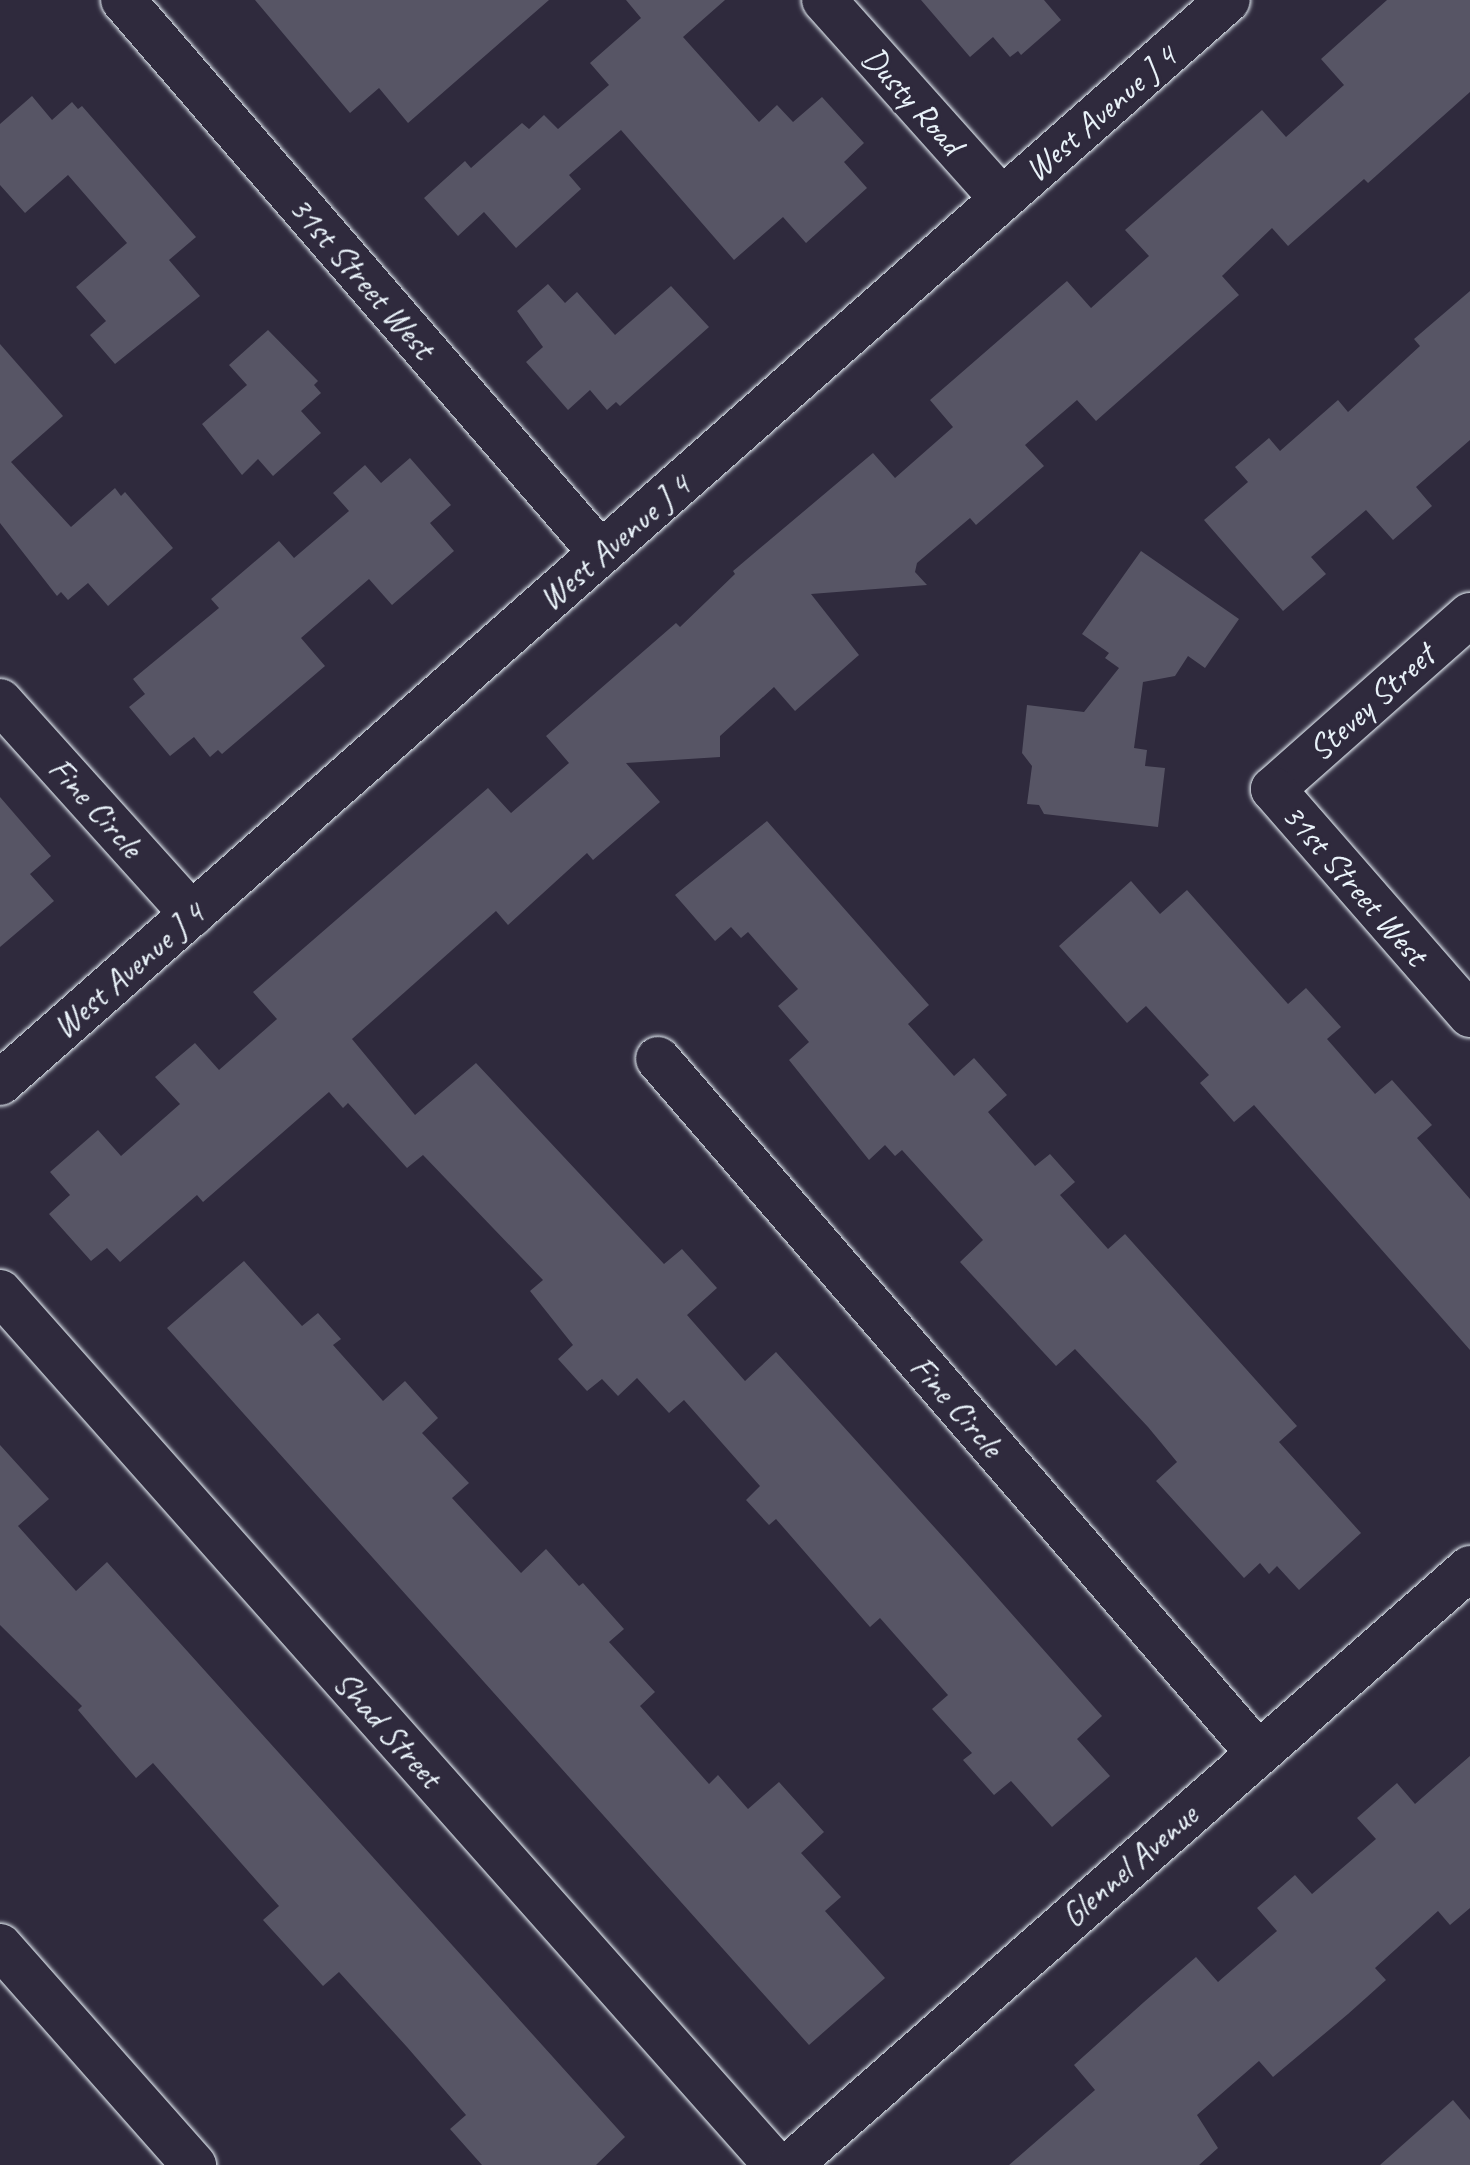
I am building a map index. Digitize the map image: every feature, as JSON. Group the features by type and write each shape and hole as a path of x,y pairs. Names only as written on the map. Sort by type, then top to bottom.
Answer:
{"street":[{"name":"31st Street West","path":"123,0 601,553"},
{"name":"Dusty Road","path":"824,0 1002,199"},
{"name":"West Avenue J 4","path":"0,1083 1228,0"},
{"name":"Stevey Street","path":"1273,789 1470,615"},
{"name":"Fine Circle","path":"0,701 192,914"},
{"name":"31st Street West","path":"1273,789 1470,1015"},
{"name":"Fine Circle","path":"658,1059 1257,1752"},
{"name":"Shad Street","path":"0,1292 776,2165"},
{"name":"Glennel Avenue","path":"790,2165 1470,1568"},
{"path":"0,1946 194,2165"}],"building":[{"path":"255,0 549,0 408,123 379,88 350,113"},
{"path":"626,0 725,0 683,37 759,122 777,105 793,122 822,97 864,143 844,162 867,188 806,243 783,217 734,260 621,130 569,175 581,189 516,248 484,212 458,236 424,198 465,161 471,168 522,123 529,129 544,115 558,129 609,85 590,63 641,18"},
{"path":"921,0 1044,0 1061,20 1021,55 1018,51 1010,57 993,37 970,57"},
{"path":"1387,0 1470,0 1470,92 1368,183 1364,179 1288,246 1272,228 1222,276 1239,295 1096,421 1077,400 1025,445 1044,466 976,525 970,518 917,563 915,572 927,585 811,594 859,655 795,711 774,687 720,736 720,757 626,763 660,802 593,860 587,853 508,925 496,911 352,1039 415,1115 476,1063 664,1264 682,1249 717,1288 687,1315 745,1381 776,1352 964,1560 1102,1716 1077,1739 1110,1776 1052,1827 1011,1781 994,1795 963,1760 972,1753 932,1709 948,1695 880,1618 870,1627 776,1519 769,1525 746,1500 760,1486 684,1400 669,1413 637,1378 618,1396 602,1379 587,1391 558,1359 573,1345 530,1291 543,1280 423,1155 407,1168 348,1103 343,1108 329,1092 203,1202 197,1195 120,1262 107,1248 91,1261 49,1214 70,1195 50,1172 98,1130 121,1156 180,1104 155,1077 195,1043 219,1070 277,1019 253,992 488,788 511,813 569,763 546,736 676,623 680,627 735,574 733,571 873,453 895,478 953,427 930,400 1067,281 1091,308 1149,256 1125,230 1262,110 1286,137 1344,85 1321,59"},
{"path":"32,96 52,120 72,102 78,109 82,106 196,237 169,260 200,296 115,364 90,335 106,321 76,287 127,243 68,175 25,213 0,185 0,124"},
{"path":"548,284 565,303 577,292 615,335 671,286 709,327 620,406 616,402 607,410 590,390 568,410 526,362 543,347 517,311"},
{"path":"1470,291 1470,440 1416,487 1432,506 1393,540 1366,510 1311,557 1326,574 1283,611 1204,520 1248,482 1235,467 1269,438 1280,451 1338,400 1348,412 1420,346 1414,339"},
{"path":"268,330 318,381 314,385 321,393 301,411 321,433 273,476 258,459 242,475 202,424 247,385 229,365"},
{"path":"0,344 63,416 11,462 71,527 115,488 121,496 125,492 173,548 108,606 88,583 68,600 61,592 57,596 0,523"},
{"path":"410,458 451,505 430,523 454,551 392,605 369,579 301,638 325,666 222,754 218,750 210,757 194,737 170,756 129,707 145,694 133,679 219,608 211,599 279,541 294,558 349,511 333,493 365,465 381,483"},
{"path":"1141,551 1239,619 1205,668 1188,656 1175,676 1143,682 1134,748 1147,750 1145,766 1165,768 1158,827 1044,814 1039,805 1027,804 1032,766 1022,753 1027,705 1084,712 1119,668 1105,658 1109,653 1082,634"},
{"path":"0,797 51,856 30,874 54,901 0,947"},
{"path":"767,821 929,1005 908,1024 954,1076 974,1058 1007,1095 988,1112 1035,1166 1050,1154 1075,1182 1060,1195 1108,1249 1125,1234 1297,1426 1279,1442 1361,1533 1299,1590 1277,1566 1269,1574 1260,1563 1244,1578 1156,1481 1177,1462 1148,1427 1075,1349 1056,1366 960,1262 983,1240 902,1150 895,1156 885,1145 869,1160 789,1060 809,1042 778,1006 798,989 748,932 741,938 731,927 715,941 675,895"},
{"path":"1131,881 1160,914 1187,890 1288,1004 1306,988 1341,1027 1327,1039 1375,1094 1392,1080 1432,1125 1417,1138 1470,1199 1470,1350 1254,1105 1234,1122 1200,1083 1209,1075 1146,1006 1127,1023 1059,946"},
{"path":"244,1261 302,1326 318,1313 341,1339 333,1345 383,1401 405,1381 438,1418 422,1433 469,1483 452,1498 521,1573 546,1549 579,1586 583,1583 624,1629 609,1642 655,1692 640,1706 709,1784 718,1775 748,1809 779,1782 824,1832 801,1853 841,1897 825,1911 885,1978 809,2045 167,1328"},
{"path":"0,1445 49,1499 18,1526 76,1591 107,1562 625,2137 596,2165 482,2165 450,2129 466,2115 407,2047 339,1972 323,1986 263,1920 279,1906 153,1763 136,1778 78,1710 82,1706 0,1625"},
{"path":"1470,1756 1470,1908 1450,1925 1438,1911 1375,1968 1386,1980 1348,2014 1273,2077 1259,2061 1197,2115 1218,2148 1199,2165 1009,2165 1095,2090 1074,2065 1144,2002 1196,1957 1218,1982 1277,1931 1257,1908 1295,1875 1312,1894 1376,1839 1357,1818 1397,1783 1415,1804"},
{"path":"1453,2100 1470,2120 1470,2165 1380,2165"}]}
